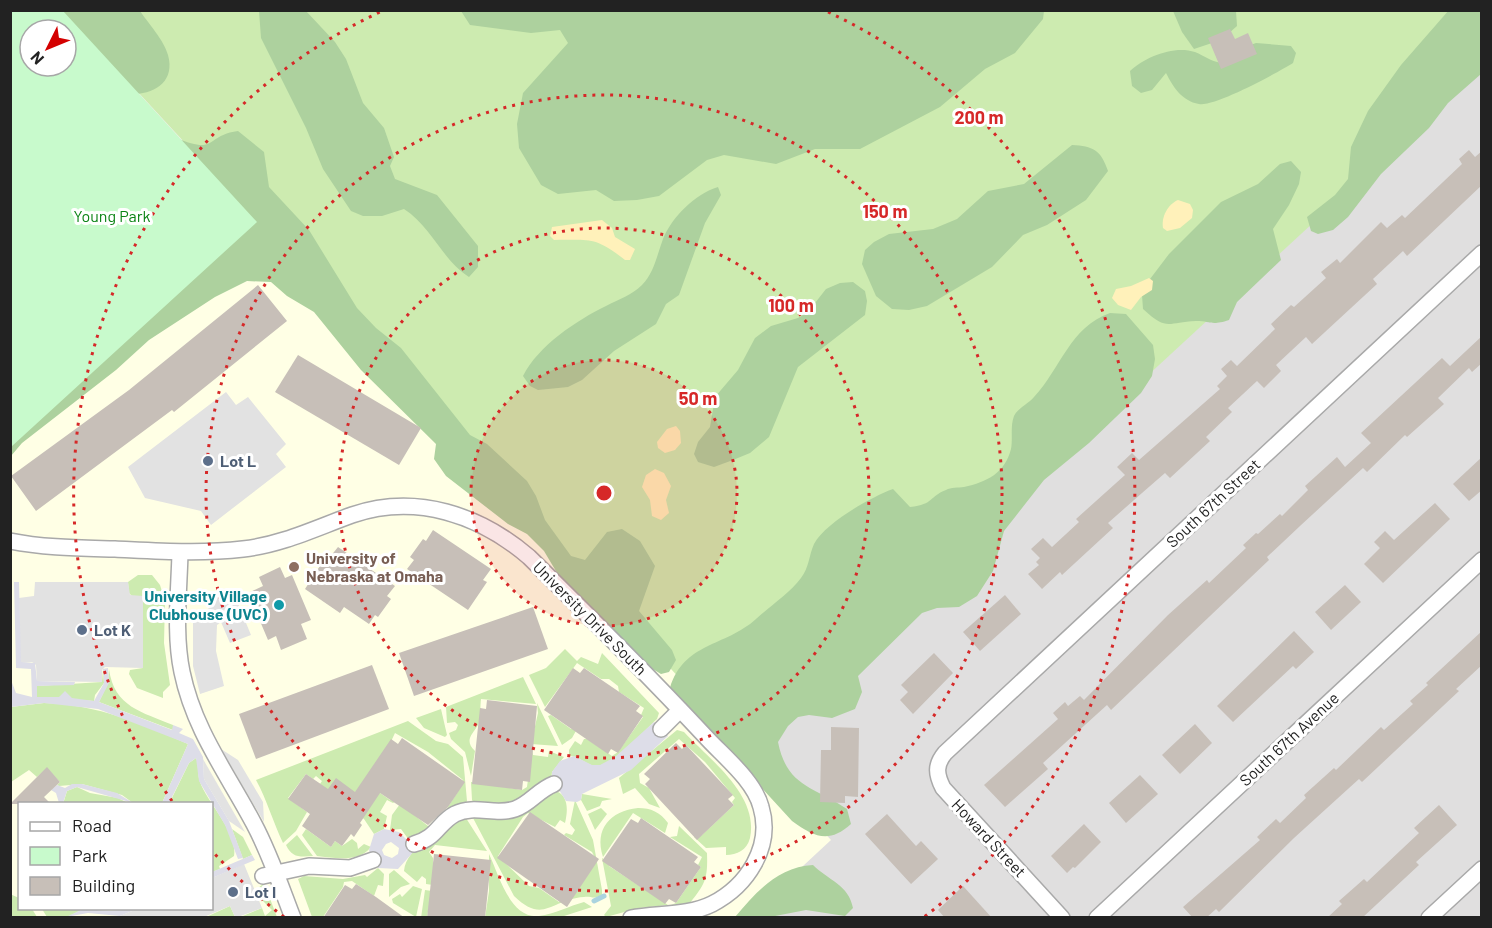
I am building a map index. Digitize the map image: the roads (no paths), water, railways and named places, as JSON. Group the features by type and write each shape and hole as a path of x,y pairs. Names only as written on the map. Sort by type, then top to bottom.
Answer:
{"street":[{"name":"South 67th Street","path":"945,753 1482,253"},
{"name":"University Drive South","path":"10,541 57,547 180,553 244,549 269,544 354,514 384,507 417,507 452,513 486,527 530,557 680,710 756,794 763,820 761,849 756,863 737,886 709,905 631,918"},
{"path":"180,553 178,641 189,701 211,752 254,825 269,874 293,918"},
{"name":"South 67th Avenue","path":"1097,918 1482,560"},
{"path":"661,729 680,710"},
{"name":"Howard Street","path":"945,753 937,763 943,788 1062,918"},
{"path":"414,844 435,834 458,813 475,809 500,812 516,809 537,793 554,784"},
{"path":"269,874 309,866 350,868 373,860"},
{"path":"1429,918 1482,869"}],"waterway":[{"path":"594,901 604,896"}],"place":[{"name":"Lot L","path":"208,461"},
{"name":"University of Nebraska at Omaha","path":"294,567"},
{"name":"University Village Clubhouse (UVC)","path":"279,605"},
{"name":"Lot K","path":"82,630"},
{"name":"Lot I","path":"233,892"}],"park label":[{"name":"Young Park","path":"112,216"}]}
